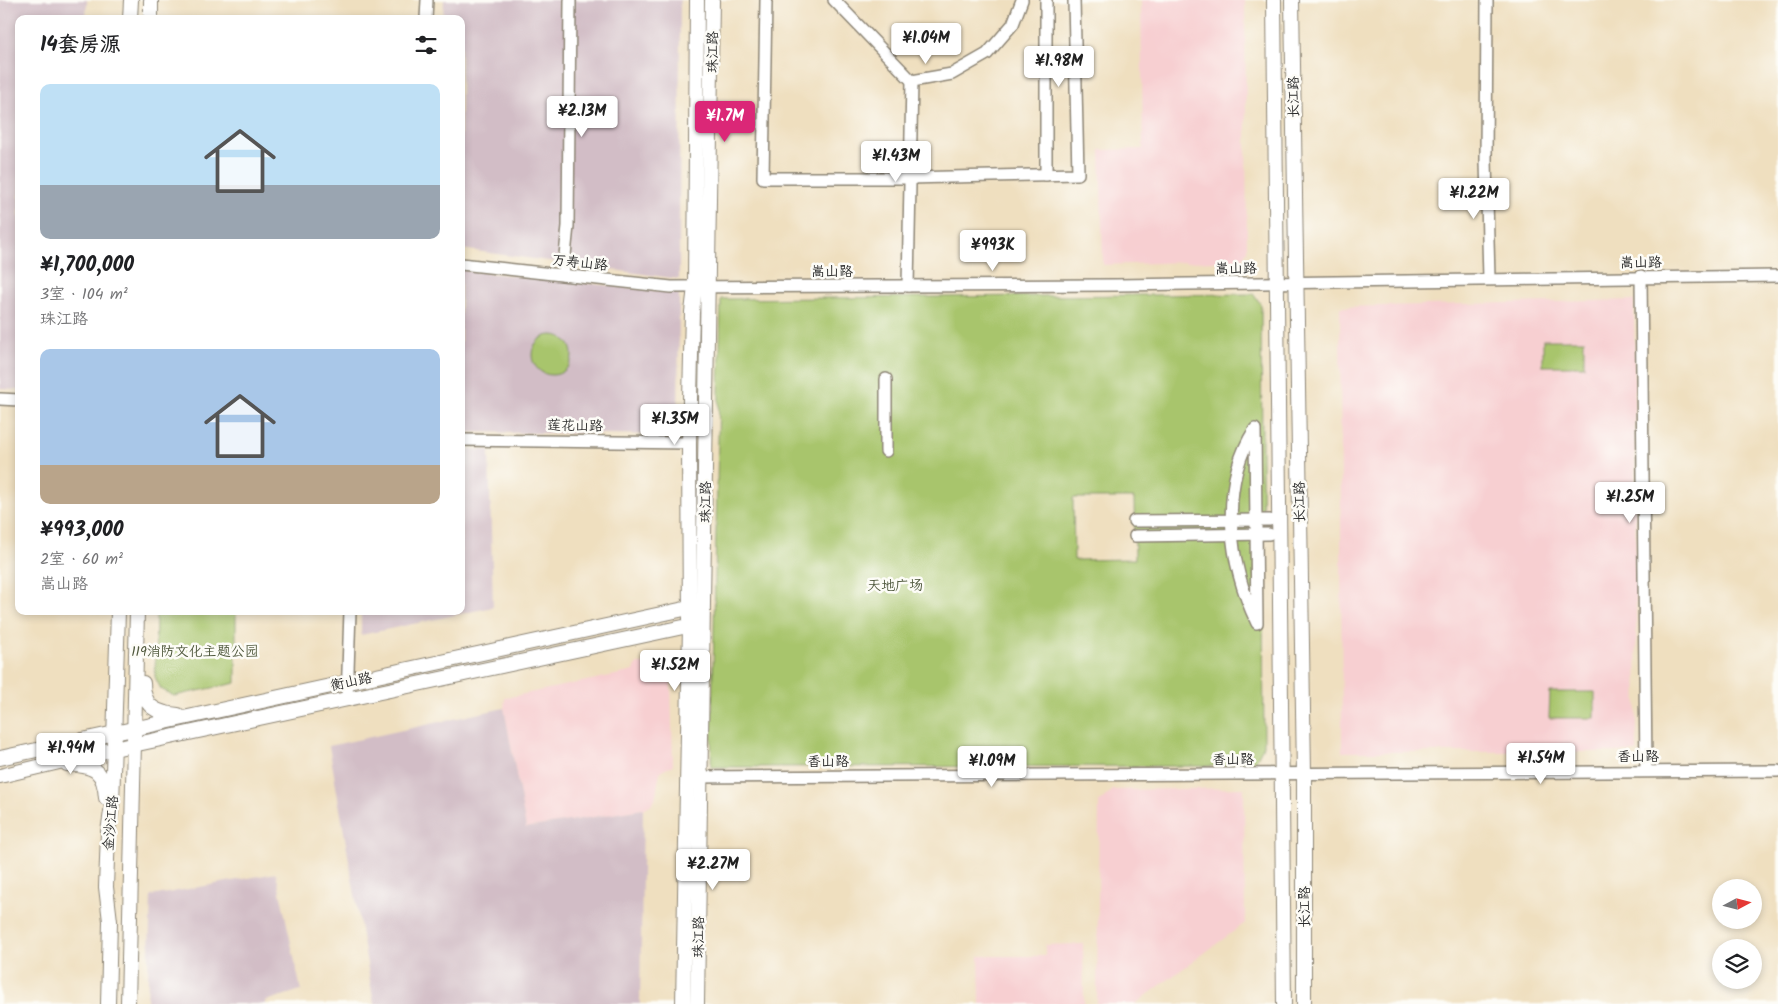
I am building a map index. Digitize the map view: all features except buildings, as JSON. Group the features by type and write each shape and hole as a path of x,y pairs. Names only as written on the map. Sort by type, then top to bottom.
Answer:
{"main road":[{"path":"130,15 131,0"},
{"path":"150,15 151,0"},
{"path":"683,1004 694,776 696,624 689,443 692,312 702,286 697,0"},
{"name":"珠江路","path":"696,607 702,286 712,0"},
{"name":"长江路","path":"1274,0 1284,1004"},
{"name":"长江路","path":"1292,0 1304,774 1304,1004"},
{"name":"衡山路","path":"0,758 696,607"},
{"name":"金沙江路","path":"108,1004 110,921 106,887 108,832 112,805 118,615"},
{"name":"金沙江路","path":"128,1004 136,728 137,615"},
{"path":"144,615 145,698 149,706 159,712 191,716"},
{"name":"衡山路","path":"0,776 135,744 696,624"},
{"path":"58,763 87,766 99,772 106,791 108,832"},
{"name":"珠江路","path":"694,776 697,1004"}],"street":[{"path":"426,15 427,0"},
{"path":"564,275 568,226 570,0"},
{"path":"766,0 763,178 909,178 1078,174 1074,0"},
{"path":"834,0 912,81 908,286"},
{"path":"912,81 952,74 987,54 1013,24 1022,0"},
{"path":"1046,0 1046,175"},
{"path":"1487,0 1486,160 1489,279"},
{"name":"万寿山路","path":"465,264 671,288 702,286"},
{"path":"1641,276 1646,771"},
{"name":"嵩山路","path":"702,286 908,286 1641,276 1778,276"},
{"path":"886,379 886,451"},
{"path":"0,399 15,400"},
{"path":"1255,429 1257,623 1248,604 1231,534 1236,479 1248,440 1255,429"},
{"name":"莲花山路","path":"465,440 689,443"},
{"path":"1134,521 1270,520"},
{"path":"1135,536 1269,534"},
{"path":"347,700 346,682 350,615"},
{"name":"香山路","path":"694,776 1778,771"}],"shaded area":[{"path":"0,0 87,0 86,15 15,15 15,390 0,389"},
{"path":"444,0 680,0 679,279 465,250 465,15 443,15"},
{"path":"1141,0 1245,0 1247,251 1242,260 1103,265 1100,150 1143,149"},
{"path":"465,270 679,293 678,435 465,432"},
{"path":"1634,300 1637,752 1342,752 1340,307"},
{"path":"465,449 489,450 493,607 465,613"},
{"path":"361,615 455,615 361,635"},
{"path":"636,664 649,664 660,668 668,675 671,682 673,765 660,772 655,799 652,804 643,809 526,828 504,708 505,698 634,671"},
{"path":"504,708 526,828 643,809 640,1004 374,1004 329,746"},
{"path":"1244,788 1245,923 1135,1004 1097,1004 1099,802 1113,790"},
{"path":"276,873 301,990 266,1001 266,1004 147,1004 151,896"},
{"path":"1083,944 1084,1004 980,1004 979,956 1045,956 1045,945"}],"green space":[{"name":"天地广场","path":"1254,294 1261,305 1264,745 1255,762 1248,766 711,767 721,299","holes":["1073,498 1134,498 1135,559 1074,560"]},
{"path":"552,335 566,341 572,355 566,369 552,375 538,369 532,355 538,341"},
{"path":"1543,340 1584,340 1584,366 1543,366"},
{"name":"119消防文化主题公园","path":"156,615 236,615 236,683 174,696 161,689 155,677"},
{"path":"1550,692 1595,692 1595,718 1549,718"}]}
